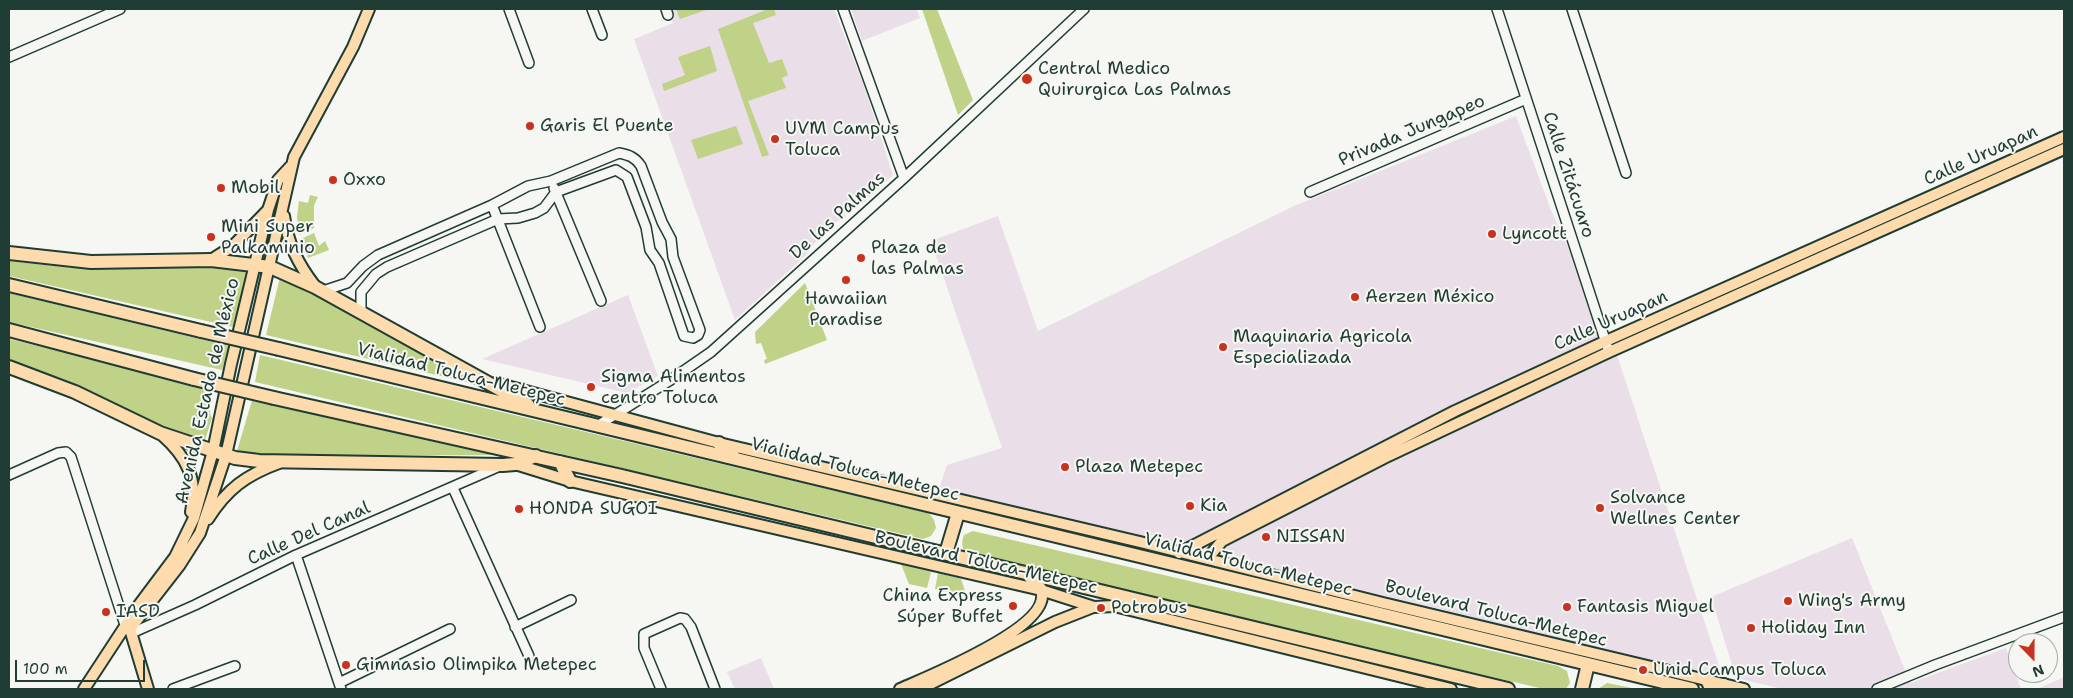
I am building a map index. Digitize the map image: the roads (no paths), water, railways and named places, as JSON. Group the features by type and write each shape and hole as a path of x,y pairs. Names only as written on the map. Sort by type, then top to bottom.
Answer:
{"highway":[{"path":"9,253 91,262 210,260 270,267 319,289 542,413"},
{"name":"Vialidad Toluca-Metepec","path":"9,284 597,426 631,428 736,459 941,505 958,513 1247,576 1692,689"},
{"path":"9,330 194,379 536,456 1508,689"},
{"path":"9,367 75,392 160,432 245,460 509,464 536,456"},
{"path":"719,444 736,459"},
{"path":"560,462 570,481"},
{"path":"931,493 941,505"},
{"path":"946,553 958,513"},
{"path":"1027,573 1045,591 1067,583"},
{"path":"1114,606 1130,599"},
{"path":"1582,689 1588,664"}],"main road":[{"path":"291,165 311,123 353,47 369,9"},
{"name":"Calle Uruapan","path":"1179,553 1455,411 1606,341 2064,137"},
{"name":"Calle Uruapan","path":"1206,560 1222,541 1384,458 1609,352 2064,149"},
{"name":"Avenida Estado de México","path":"127,627 175,557 200,502 268,210 278,180 291,165"},
{"name":"Avenida Estado de México","path":"127,627 179,566 200,533 226,455 283,210 291,165"},
{"path":"210,260 227,251 268,210"},
{"path":"283,210 286,230 295,259 319,289"},
{"path":"1829,242 1833,253"},
{"path":"483,380 612,416 631,428 719,444 931,493"},
{"path":"160,432 182,455 192,474 193,502 187,534"},
{"path":"200,533 218,504 234,485 283,461"},
{"name":"Boulevard Toluca-Metepec","path":"509,464 570,481 1045,591 1094,607 1114,606 1451,689"},
{"name":"Boulevard Toluca-Metepec","path":"941,505 1179,553 1206,560 1247,576 1710,686 1744,689"},
{"path":"900,689 1002,639 1022,626 1040,607 1045,591"},
{"path":"920,689 1055,622 1094,607"},
{"path":"84,689 127,627"},
{"path":"127,627 148,689"},
{"path":"115,643 126,640 134,646"}],"street":[{"path":"9,57 120,9"},
{"path":"509,9 529,63"},
{"path":"592,9 602,35"},
{"path":"843,9 904,178"},
{"name":"De las Palmas","path":"597,426 670,381 711,352 904,178 1084,9"},
{"name":"Calle Zitácuaro","path":"1497,9 1609,352"},
{"path":"1572,9 1626,173"},
{"name":"Privada Jungapeo","path":"1310,192 1526,99"},
{"path":"319,289 347,283 363,266 378,256 492,205 528,186 551,181 619,153 636,159 641,166 662,222 673,245 673,257 700,330 694,338 684,336 659,263 650,250 646,228 627,177 620,171 612,170 556,192 546,205 535,213 518,218 498,219 387,267 376,274 361,292 361,312"},
{"path":"551,181 601,301"},
{"path":"492,205 540,327"},
{"path":"646,228 662,222"},
{"path":"659,263 673,257"},
{"path":"363,266 376,274"},
{"path":"347,283 361,292"},
{"path":"9,475 58,453 66,452 71,457 127,627"},
{"name":"Calle Del Canal","path":"127,627 137,632 296,555 509,464"},
{"path":"453,488 529,656"},
{"path":"296,555 340,686 450,628"},
{"path":"515,626 571,600"},
{"path":"1877,689 1935,665 2064,617"},
{"path":"661,689 644,648 644,634 647,631 680,618 684,619 691,627 715,689"},
{"path":"173,689 235,666"}],"place":[{"name":"Central Medico Quirurgica Las Palmas","path":"1027,79"},
{"name":"Garis El Puente","path":"530,126"},
{"name":"UVM Campus Toluca","path":"775,139"},
{"name":"Oxxo","path":"333,180"},
{"name":"Mobil","path":"221,188"},
{"name":"Lyncott","path":"1492,234"},
{"name":"Mini Super Palkaminio","path":"211,237"},
{"name":"Plaza de las Palmas","path":"861,258"},
{"name":"Hawaiian Paradise","path":"846,280"},
{"name":"Aerzen México","path":"1355,297"},
{"name":"Maquinaria Agricola Especializada","path":"1223,347"},
{"name":"Sigma Alimentos centro Toluca","path":"591,387"},
{"name":"Plaza Metepec","path":"1065,467"},
{"name":"Kia","path":"1190,506"},
{"name":"Solvance Wellnes Center","path":"1600,508"},
{"name":"HONDA SUGOI","path":"519,509"},
{"name":"NISSAN","path":"1266,537"},
{"name":"Wing's Army","path":"1788,601"},
{"name":"China Express Súper Buffet","path":"1013,606"},
{"name":"Fantasis Miguel","path":"1567,607"},
{"name":"Potrobus","path":"1101,608"},
{"name":"IASD","path":"106,612"},
{"name":"Holiday Inn","path":"1751,628"},
{"name":"Gimnasio Olimpika Metepec","path":"346,665"},
{"name":"Unid Campus Toluca","path":"1643,670"}]}
